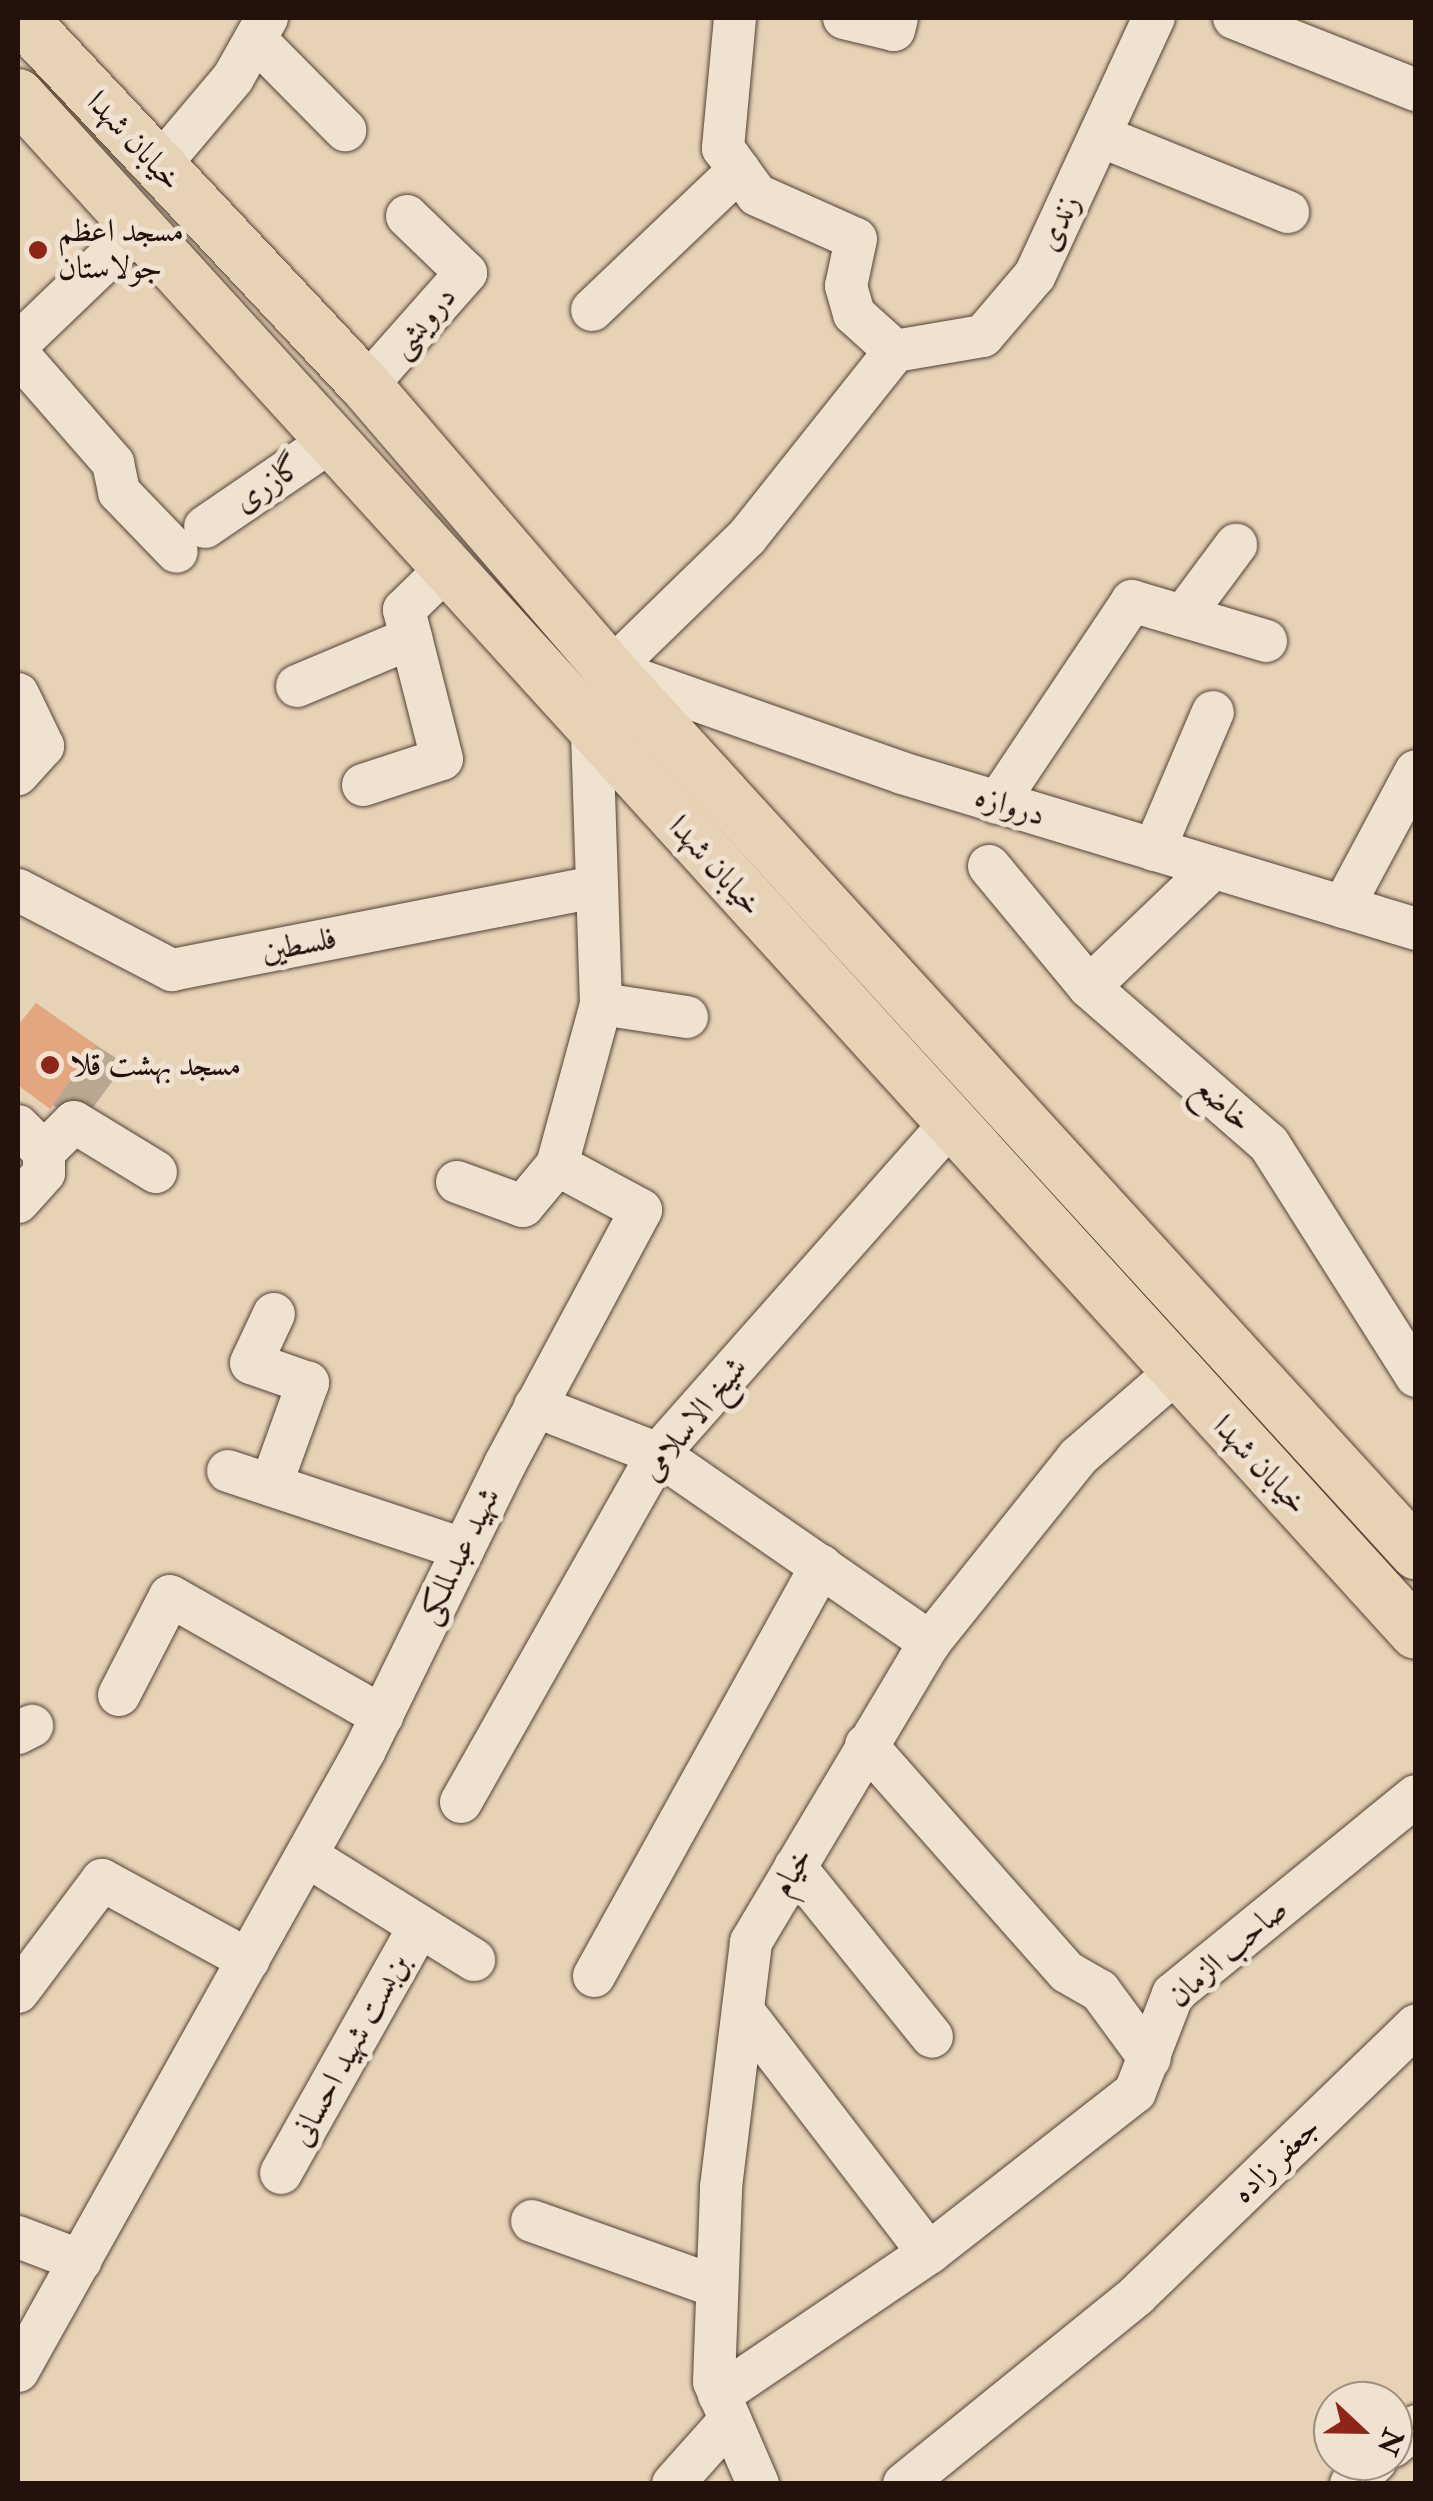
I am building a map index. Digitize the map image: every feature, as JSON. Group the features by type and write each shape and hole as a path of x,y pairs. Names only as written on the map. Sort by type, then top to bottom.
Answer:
{"main road":[{"name":"خیابان شهدا","path":"21,18 157,168 366,386 610,670 1412,1544"},
{"name":"خیابان شهدا","path":"18,95 949,1125 1416,1633"}],"street":[{"path":"610,670 747,537 895,351 854,314 846,286 856,239 756,195 723,148 736,18"},
{"path":"844,18 896,24"},
{"name":"زندی","path":"895,351 983,336 1035,274 1154,18"},
{"path":"1234,18 1416,90"},
{"path":"157,168 261,29 346,130"},
{"path":"1100,136 1288,212"},
{"path":"592,310 739,170"},
{"name":"درویشی","path":"366,386 466,273 407,216"},
{"path":"18,344 139,228"},
{"name":"گازری","path":"18,354 113,463 119,492 191,539 330,440"},
{"path":"1183,616 1236,546"},
{"path":"363,785 442,759 404,610 446,569"},
{"path":"997,803 1132,601 1266,641"},
{"path":"297,686 411,638"},
{"name":"دروازه","path":"610,670 997,803 1416,929"},
{"path":"18,694 43,746 18,774"},
{"path":"1154,850 1213,712"},
{"path":"458,1182 523,1206 557,1165 601,1004 592,730"},
{"path":"1343,907 1416,771"},
{"name":"خاضع","path":"988,866 1089,987 1269,1144 1416,1376"},
{"path":"1089,987 1213,868"},
{"name":"فلسطین","path":"18,890 172,970 597,887"},
{"path":"601,1004 687,1017"},
{"path":"18,1202 44,1174 31,1139 74,1122 156,1172"},
{"name":"شیخ الاسلامی","path":"460,1802 658,1454 949,1125"},
{"name":"شهید عبدلملکی","path":"18,2372 307,1856 382,1716 536,1406 641,1210 557,1165"},
{"path":"271,1485 308,1383 251,1363 274,1314"},
{"name":"خیام","path":"758,2484 724,2408 717,2286 721,2187 751,1942 930,1642 1078,1458 1175,1372"},
{"path":"536,1406 658,1454 930,1642"},
{"path":"228,1471 463,1548"},
{"path":"594,1976 821,1566"},
{"path":"119,1695 170,1596 382,1716"},
{"path":"866,1745 1066,1972 1100,1992 1150,2059"},
{"name":"صاحب الزمان","path":"673,2484 724,2408 1135,2092 1150,2059 1161,2012 1173,1994 1416,1796"},
{"path":"307,1856 474,1960"},
{"path":"795,1867 932,2037"},
{"path":"18,1992 102,1880 249,1960"},
{"name":"بن‌بست شهید احسانی","path":"281,2173 418,1927"},
{"path":"742,2010 929,2253"},
{"name":"جعفر زاده","path":"904,2484 1137,2294 1416,2026"},
{"path":"532,2221 717,2286"},
{"path":"18,2237 81,2261"}],"building":[{"name":"مسجد بهشت قلا","path":"36,1003 96,1045 50,1109 18,1085 18,1025"}],"place":[{"name":"مسجد اعظم جولاستان","path":"38,250"},
{"name":"مسجد بهشت قلا","path":"50,1065"}]}
